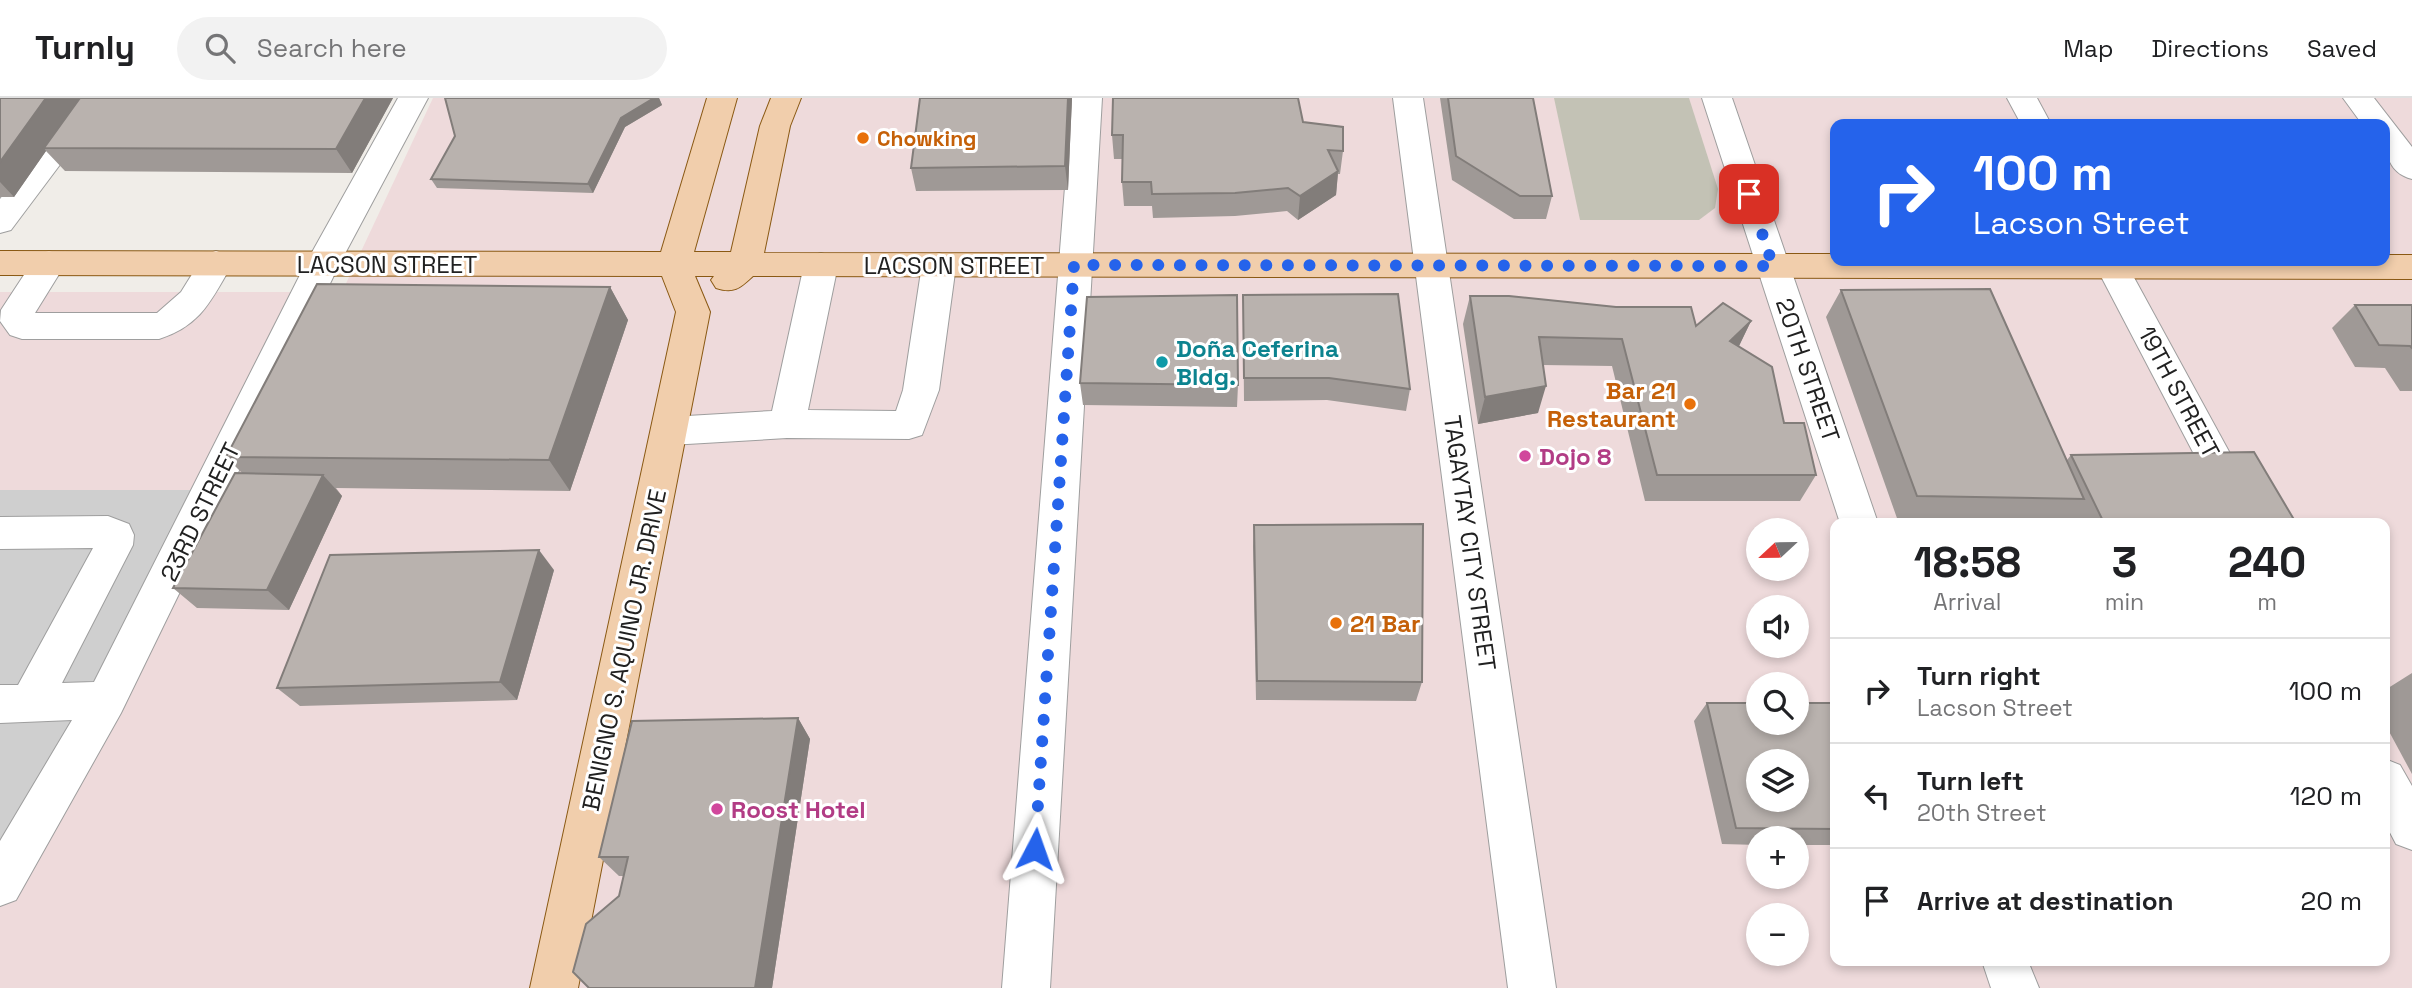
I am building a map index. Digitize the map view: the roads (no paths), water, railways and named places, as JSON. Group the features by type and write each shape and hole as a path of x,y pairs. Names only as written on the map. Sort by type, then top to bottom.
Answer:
{"main road":[{"path":"722,98 674,264 693,312 745,264 775,126 786,98"},
{"name":"LACSON STREET","path":"0,263 1830,266"},
{"name":"LACSON STREET","path":"2311,266 2412,267"},
{"name":"BENIGNO S. AQUINO JR. DRIVE","path":"554,988 693,312"}],"street":[{"path":"0,222 95,98"},
{"name":"23RD STREET","path":"0,884 106,700 323,264 413,98"},
{"path":"1026,988 1087,98"},
{"name":"TAGAYTAY CITY STREET","path":"1408,98 1532,988"},
{"name":"20TH STREET","path":"1717,98 1857,518"},
{"path":"2022,98 2033,119"},
{"path":"2358,98 2374,119"},
{"path":"2390,140 2412,169"},
{"path":"49,263 18,310 17,321 22,326 159,326 172,323 183,316 216,263"},
{"path":"787,424 821,265"},
{"path":"670,431 787,424 909,425 920,390 939,265"},
{"name":"19TH STREET","path":"2111,266 2246,518"},
{"path":"0,533 108,532 115,535 114,545 15,704"},
{"path":"15,704 106,700"},
{"path":"2390,788 2412,829"},
{"path":"2008,966 2015,988"}],"place":[{"name":"Chowking","path":"863,138"},
{"name":"Doña Ceferina Bldg.","path":"1162,362"},
{"name":"Bar 21 Restaurant","path":"1690,404"},
{"name":"Dojo 8","path":"1525,456"},
{"name":"21 Bar","path":"1336,623"},
{"name":"Roost Hotel","path":"717,809"}]}
